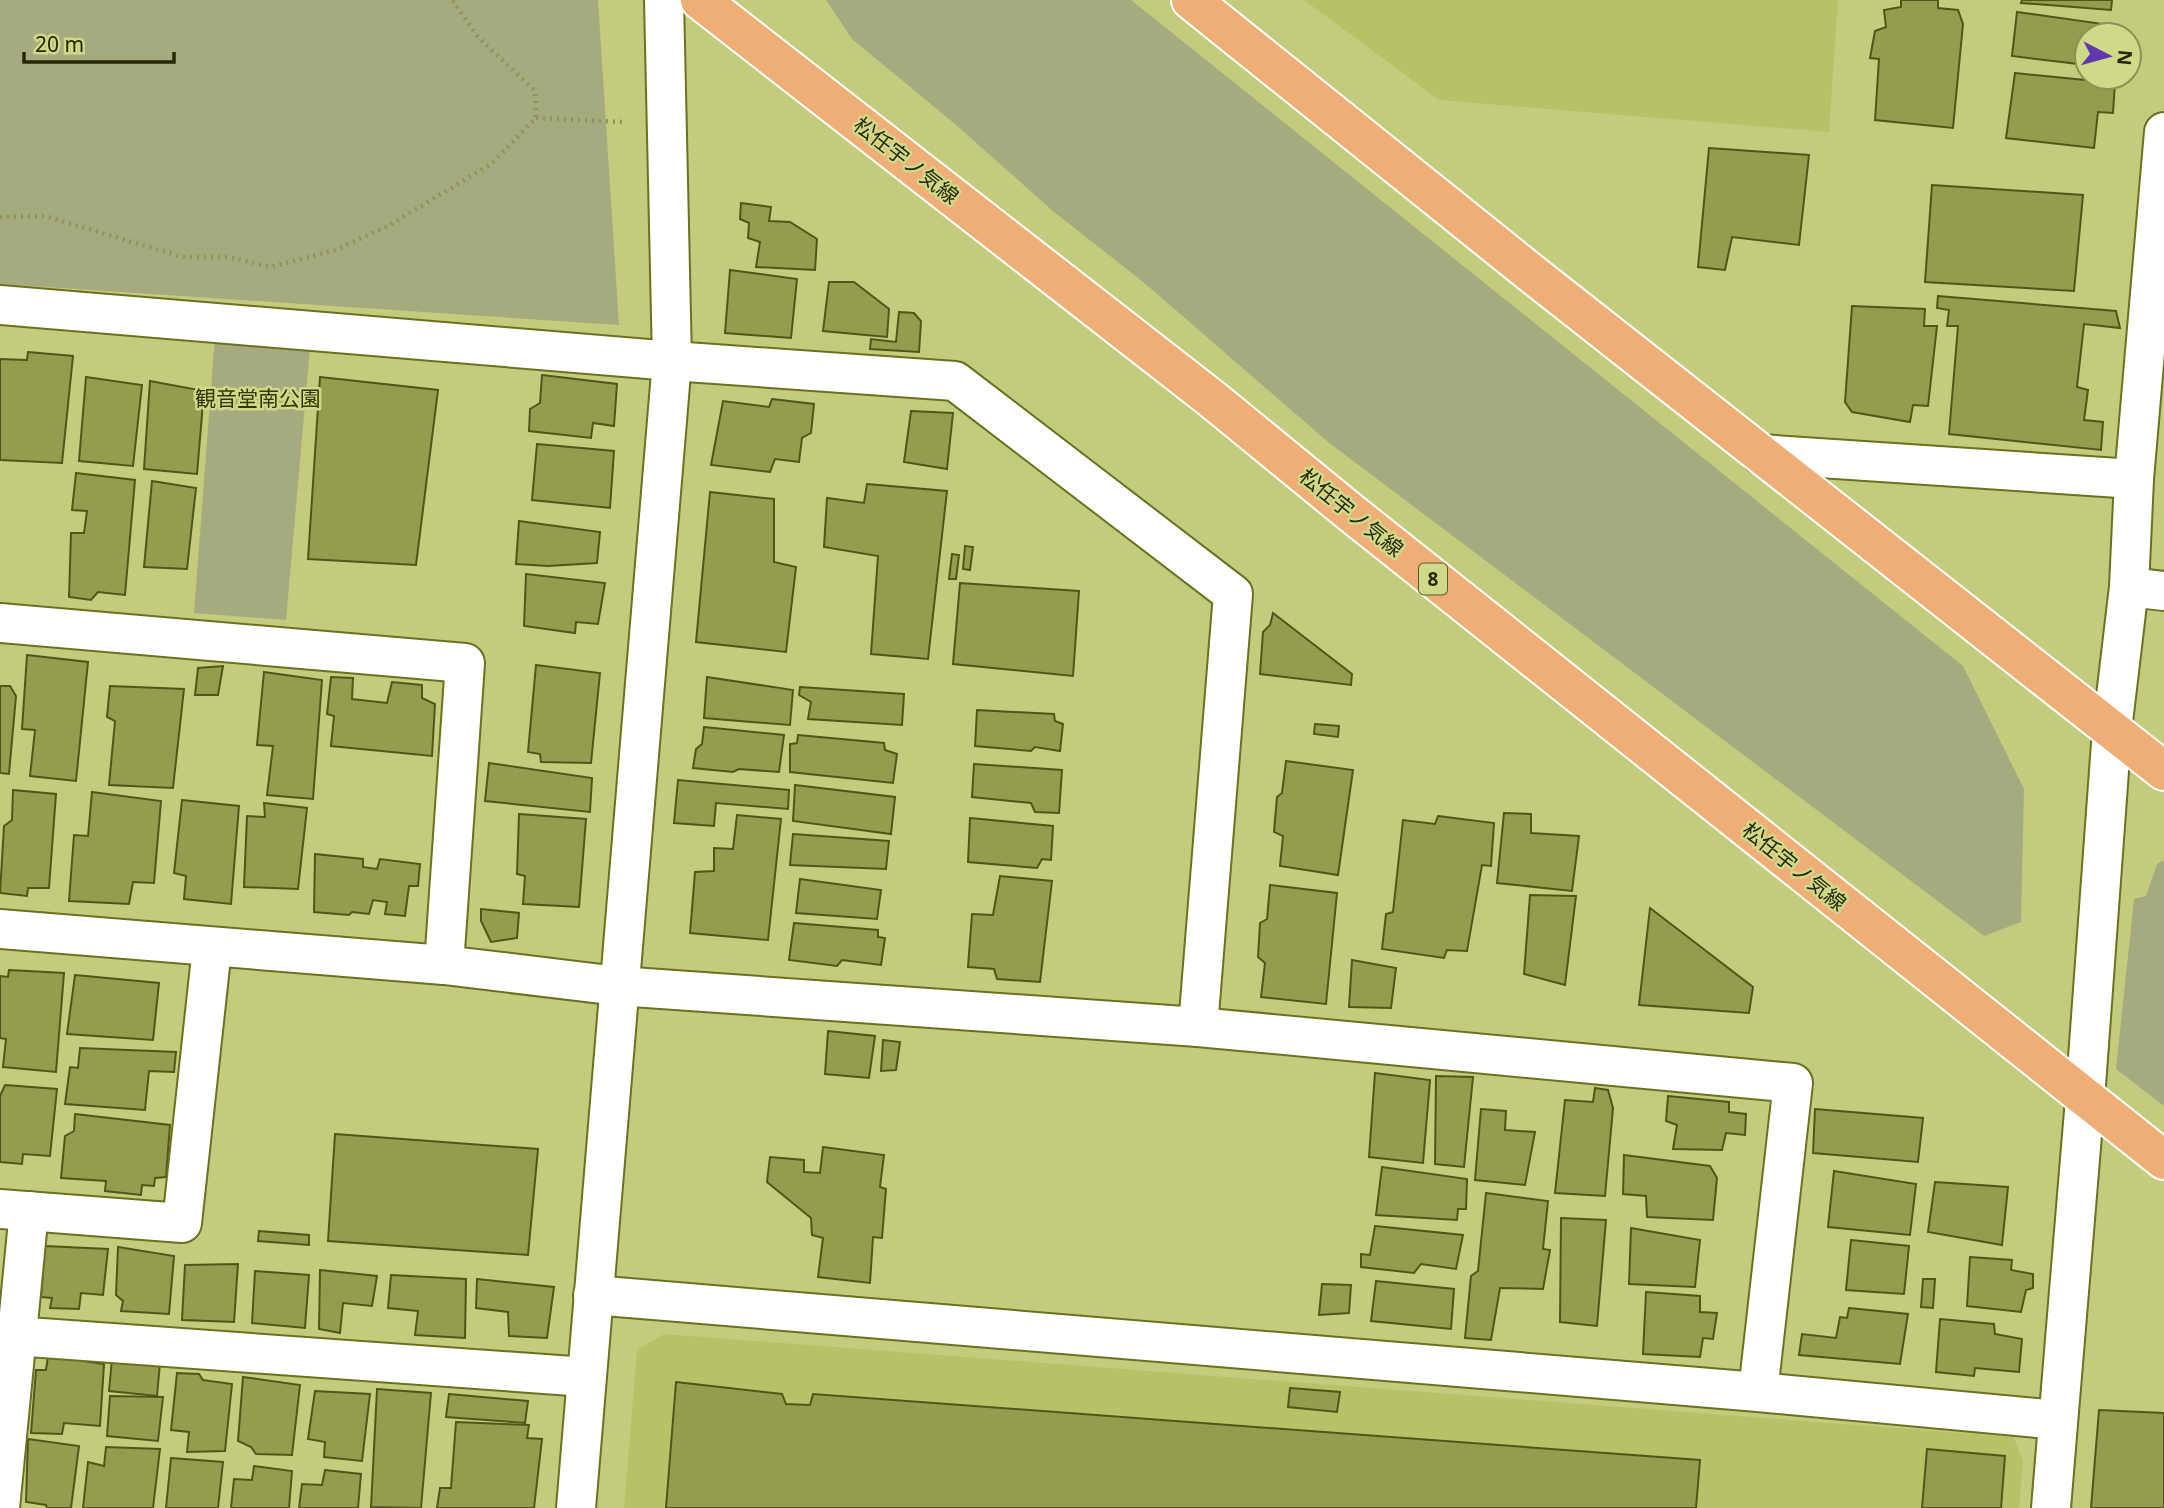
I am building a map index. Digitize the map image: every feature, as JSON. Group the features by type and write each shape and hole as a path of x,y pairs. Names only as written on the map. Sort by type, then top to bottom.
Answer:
{"main road":[{"name":"松任宇ノ気線","path":"699,0 1212,399 1360,521 2164,1160"},
{"path":"1191,0 1536,278 2164,771"}],"street":[{"path":"576,1508 672,361 664,0"},
{"path":"2051,1508 2112,730 2147,589 2134,479 2164,132"},
{"path":"0,305 672,361 955,381 1233,594 1198,1027"},
{"path":"1760,454 2134,479"},
{"path":"0,624 465,663 444,965"},
{"path":"0,929 444,965 618,986 1198,1027 1793,1083 1758,1392"},
{"path":"0,1508 14,1210 182,1223 212,948"},
{"path":"593,1295 1758,1392 2058,1420"},
{"path":"8,1336 586,1377"}],"path":[{"path":"0,217 45,216 183,257 229,257 271,267 335,250 388,226 491,164 536,118 535,91 478,37 452,0"},
{"path":"536,118 667,124"}],"shaded area":[{"path":"1304,0 1838,0 1829,132 1439,100"},
{"path":"664,1334 2014,1437 2023,1462 2019,1508 624,1508 637,1350"}],"green space":[{"path":"0,0 598,0 619,325 0,284"},
{"path":"826,0 1131,0 1963,666 2024,789 2021,922 1984,936 1328,442 1142,281 1054,212 955,124 852,39"},
{"name":"観音堂南公園","path":"215,336 310,348 286,620 194,613"},
{"path":"2164,860 2164,1106 2116,1069 2134,899 2146,896 2157,864"}],"building":[{"path":"1901,0 1938,0 1938,8 1958,10 1963,24 1953,128 1875,120 1879,59 1870,58 1875,31 1886,27 1884,10 1901,7"},
{"path":"2022,0 2112,0 2111,10 2021,3"},
{"path":"2017,12 2081,21 2073,21 2073,63 2012,56"},
{"path":"2015,73 2073,79 2073,91 2114,91 2113,113 2098,112 2094,148 2006,138"},
{"path":"1709,148 1809,155 1799,245 1732,237 1725,270 1698,267"},
{"path":"1932,185 2083,195 2074,291 1925,282"},
{"path":"741,203 771,207 769,221 790,222 817,239 815,270 756,267 760,242 748,238 749,223 740,219"},
{"path":"730,270 797,279 791,338 725,333"},
{"path":"829,282 854,282 889,309 887,337 823,331"},
{"path":"1938,296 2116,311 2120,328 2084,324 2077,387 2088,390 2084,420 2103,422 2101,450 1949,434 1958,326 1947,326 1949,310 1937,308"},
{"path":"1852,306 1925,309 1924,326 1937,326 1928,406 1913,405 1910,422 1852,412 1845,402"},
{"path":"899,312 914,313 921,321 919,352 870,349 871,339 896,342"},
{"path":"28,352 73,356 62,463 0,460 0,359 27,360"},
{"path":"542,375 617,384 614,426 593,423 591,438 529,431 530,409 540,403"},
{"path":"86,377 142,385 133,466 79,461"},
{"path":"320,377 438,390 416,565 308,559"},
{"path":"150,381 204,391 197,474 144,469"},
{"path":"772,399 814,404 811,433 802,438 799,462 775,459 770,472 711,465 723,401 769,407"},
{"path":"911,411 953,413 947,469 904,462"},
{"path":"537,444 614,451 610,508 532,500"},
{"path":"76,473 135,480 125,595 98,592 91,600 69,597 71,533 84,533 87,511 72,510"},
{"path":"152,481 196,488 187,569 144,567"},
{"path":"867,484 947,491 928,659 871,654 878,556 824,547 827,498 864,503"},
{"path":"710,492 774,499 774,562 796,567 786,652 696,642"},
{"path":"519,521 600,532 597,563 548,566 516,564"},
{"path":"965,546 973,547 970,570 963,569"},
{"path":"952,554 959,555 956,579 949,579"},
{"path":"526,574 605,583 598,624 576,622 575,633 524,626"},
{"path":"960,583 1079,591 1073,676 953,664"},
{"path":"1273,613 1352,674 1351,685 1260,674 1263,632 1270,625"},
{"path":"27,655 88,662 76,781 30,776 35,730 22,729"},
{"path":"536,665 600,673 591,763 541,762 540,754 528,752"},
{"path":"223,666 218,695 195,695 198,668"},
{"path":"264,672 322,680 313,799 267,795 273,746 257,745"},
{"path":"331,677 353,678 352,699 387,703 392,682 422,685 422,698 435,704 432,756 331,746 334,716 327,714"},
{"path":"707,677 793,690 790,725 704,718"},
{"path":"0,686 10,686 16,696 9,774 0,773"},
{"path":"110,686 184,689 173,788 109,785 115,721 107,717"},
{"path":"800,687 904,694 902,725 808,719 811,702 799,695"},
{"path":"977,710 1054,714 1055,721 1063,724 1060,751 1035,747 1031,751 975,746"},
{"path":"1315,724 1339,726 1338,737 1314,734"},
{"path":"704,727 784,735 779,772 739,769 733,772 693,768 696,749 702,744"},
{"path":"798,735 884,743 885,750 897,754 893,783 790,772 790,744 797,743"},
{"path":"1286,761 1353,770 1338,875 1280,866 1283,836 1274,832 1277,797 1282,793"},
{"path":"489,763 592,778 590,812 485,801"},
{"path":"974,764 1062,770 1059,813 1035,812 1031,803 972,797"},
{"path":"678,780 789,790 788,809 716,803 714,826 674,823"},
{"path":"795,785 895,797 891,834 793,821"},
{"path":"13,790 56,794 49,888 28,888 27,896 0,893 4,826 12,820"},
{"path":"92,792 161,801 154,883 133,882 129,904 69,901 74,835 88,836"},
{"path":"182,800 239,806 231,904 184,899 186,876 174,873"},
{"path":"264,803 307,808 298,889 244,887 247,816 265,817"},
{"path":"1504,813 1531,814 1531,833 1579,836 1572,891 1497,883"},
{"path":"519,814 586,819 579,907 523,904 525,876 517,874"},
{"path":"737,815 781,819 768,940 690,933 695,872 714,871 714,848 733,849"},
{"path":"1438,816 1494,823 1491,866 1482,865 1467,951 1447,950 1444,958 1382,949 1386,914 1393,912 1403,820 1435,824"},
{"path":"970,818 1053,826 1051,860 1042,859 1037,868 968,862"},
{"path":"793,834 889,841 886,869 790,865"},
{"path":"315,854 363,859 363,867 377,869 380,859 420,864 418,886 409,886 405,916 385,914 387,902 373,900 369,914 314,912"},
{"path":"1000,876 1052,881 1040,982 997,979 994,969 968,967 972,914 993,915"},
{"path":"800,879 881,890 877,919 796,913"},
{"path":"1270,885 1337,893 1326,1004 1261,997 1265,963 1258,957 1260,923 1267,919"},
{"path":"1530,895 1576,896 1565,985 1524,974"},
{"path":"1650,908 1753,987 1749,1013 1639,1005"},
{"path":"481,909 519,913 517,938 491,942 481,921"},
{"path":"794,923 878,930 878,937 885,938 881,965 842,960 837,966 789,960"},
{"path":"1352,960 1396,968 1391,1008 1349,1007"},
{"path":"9,970 64,973 56,1072 3,1067 6,1039 0,1038 0,976 8,977"},
{"path":"75,975 159,983 153,1040 67,1034"},
{"path":"828,1031 875,1036 869,1078 825,1074"},
{"path":"883,1040 900,1042 896,1070 881,1071"},
{"path":"80,1048 176,1052 174,1072 149,1071 145,1110 65,1104 70,1067 78,1068"},
{"path":"1375,1073 1430,1080 1423,1163 1369,1157"},
{"path":"1436,1076 1473,1077 1464,1167 1435,1164"},
{"path":"5,1085 57,1089 50,1156 23,1154 22,1164 0,1162 0,1096"},
{"path":"1595,1088 1608,1090 1613,1108 1605,1196 1555,1193 1565,1100 1593,1102"},
{"path":"1668,1096 1729,1102 1729,1112 1746,1114 1745,1135 1726,1133 1722,1150 1673,1149 1677,1125 1666,1121"},
{"path":"1481,1109 1506,1111 1505,1130 1535,1132 1525,1185 1475,1180"},
{"path":"1815,1109 1923,1118 1918,1162 1813,1153"},
{"path":"75,1114 170,1125 166,1177 155,1178 154,1186 142,1185 141,1195 105,1191 106,1181 61,1178 65,1136 74,1131"},
{"path":"335,1134 538,1149 528,1255 328,1241"},
{"path":"823,1147 884,1155 880,1187 886,1189 882,1238 873,1237 870,1283 818,1277 823,1238 812,1235 811,1218 767,1182 770,1157 804,1160 804,1172 820,1173"},
{"path":"1624,1155 1710,1166 1717,1178 1713,1220 1647,1217 1646,1196 1623,1194"},
{"path":"1382,1167 1467,1179 1466,1209 1458,1209 1457,1220 1376,1215"},
{"path":"1834,1171 1916,1184 1910,1235 1828,1227"},
{"path":"1935,1182 2008,1187 2002,1245 1928,1232"},
{"path":"1486,1193 1548,1201 1543,1249 1550,1250 1543,1289 1500,1288 1491,1340 1465,1338 1471,1276 1478,1271"},
{"path":"1561,1218 1606,1220 1597,1326 1560,1322"},
{"path":"1375,1226 1463,1235 1456,1269 1421,1264 1414,1273 1361,1267 1361,1254 1370,1255"},
{"path":"1631,1228 1700,1240 1695,1287 1629,1284"},
{"path":"259,1231 309,1235 309,1245 258,1241"},
{"path":"1851,1240 1909,1246 1904,1294 1846,1290"},
{"path":"45,1246 108,1249 103,1295 81,1293 79,1309 50,1308 52,1298 41,1297"},
{"path":"118,1247 174,1256 169,1314 121,1311 123,1301 116,1295"},
{"path":"1970,1257 2012,1260 2011,1270 2033,1274 2033,1288 2026,1290 2021,1312 1967,1306"},
{"path":"238,1264 234,1322 182,1320 185,1265"},
{"path":"320,1270 377,1276 372,1306 343,1303 340,1333 319,1329"},
{"path":"255,1271 309,1275 305,1328 252,1323"},
{"path":"391,1275 466,1279 465,1338 415,1335 418,1311 388,1308"},
{"path":"477,1279 554,1287 547,1338 509,1336 508,1312 476,1308"},
{"path":"1923,1279 1935,1279 1933,1308 1921,1307"},
{"path":"1376,1281 1454,1289 1451,1329 1371,1321"},
{"path":"1322,1284 1351,1285 1349,1313 1319,1315"},
{"path":"1646,1292 1700,1296 1700,1312 1717,1313 1713,1339 1703,1338 1700,1357 1643,1354"},
{"path":"1849,1308 1908,1314 1900,1364 1799,1355 1802,1334 1836,1338 1840,1317 1847,1318"},
{"path":"1940,1319 1994,1324 1995,1334 2022,1339 2019,1372 1975,1368 1974,1376 1936,1372"},
{"path":"48,1356 104,1364 100,1426 64,1423 62,1434 31,1433 36,1370 46,1370"},
{"path":"112,1359 160,1363 157,1396 109,1391"},
{"path":"177,1373 199,1374 203,1380 232,1384 225,1451 187,1452 189,1432 171,1430"},
{"path":"243,1377 300,1385 292,1455 256,1454 251,1447 238,1441"},
{"path":"676,1382 782,1394 786,1404 810,1405 813,1394 1700,1460 1696,1508 666,1508"},
{"path":"1290,1388 1340,1392 1337,1412 1288,1407"},
{"path":"377,1389 431,1393 421,1508 371,1507"},
{"path":"315,1391 370,1394 362,1461 324,1457 325,1442 308,1439"},
{"path":"449,1394 528,1401 525,1423 446,1417"},
{"path":"110,1396 163,1397 158,1441 107,1436"},
{"path":"2099,1410 2164,1413 2164,1508 2091,1508"},
{"path":"456,1422 529,1425 527,1438 542,1439 534,1508 437,1508 440,1488 451,1488"},
{"path":"28,1439 79,1446 71,1508 47,1508 46,1505 26,1502"},
{"path":"106,1447 160,1449 153,1508 83,1508 88,1462 104,1466"},
{"path":"1927,1449 2005,1456 2001,1508 1922,1508"},
{"path":"171,1458 223,1462 218,1508 166,1508"},
{"path":"254,1466 292,1471 289,1508 231,1508 234,1479 252,1480"},
{"path":"325,1470 361,1474 358,1508 299,1508 302,1484 322,1485"}]}
